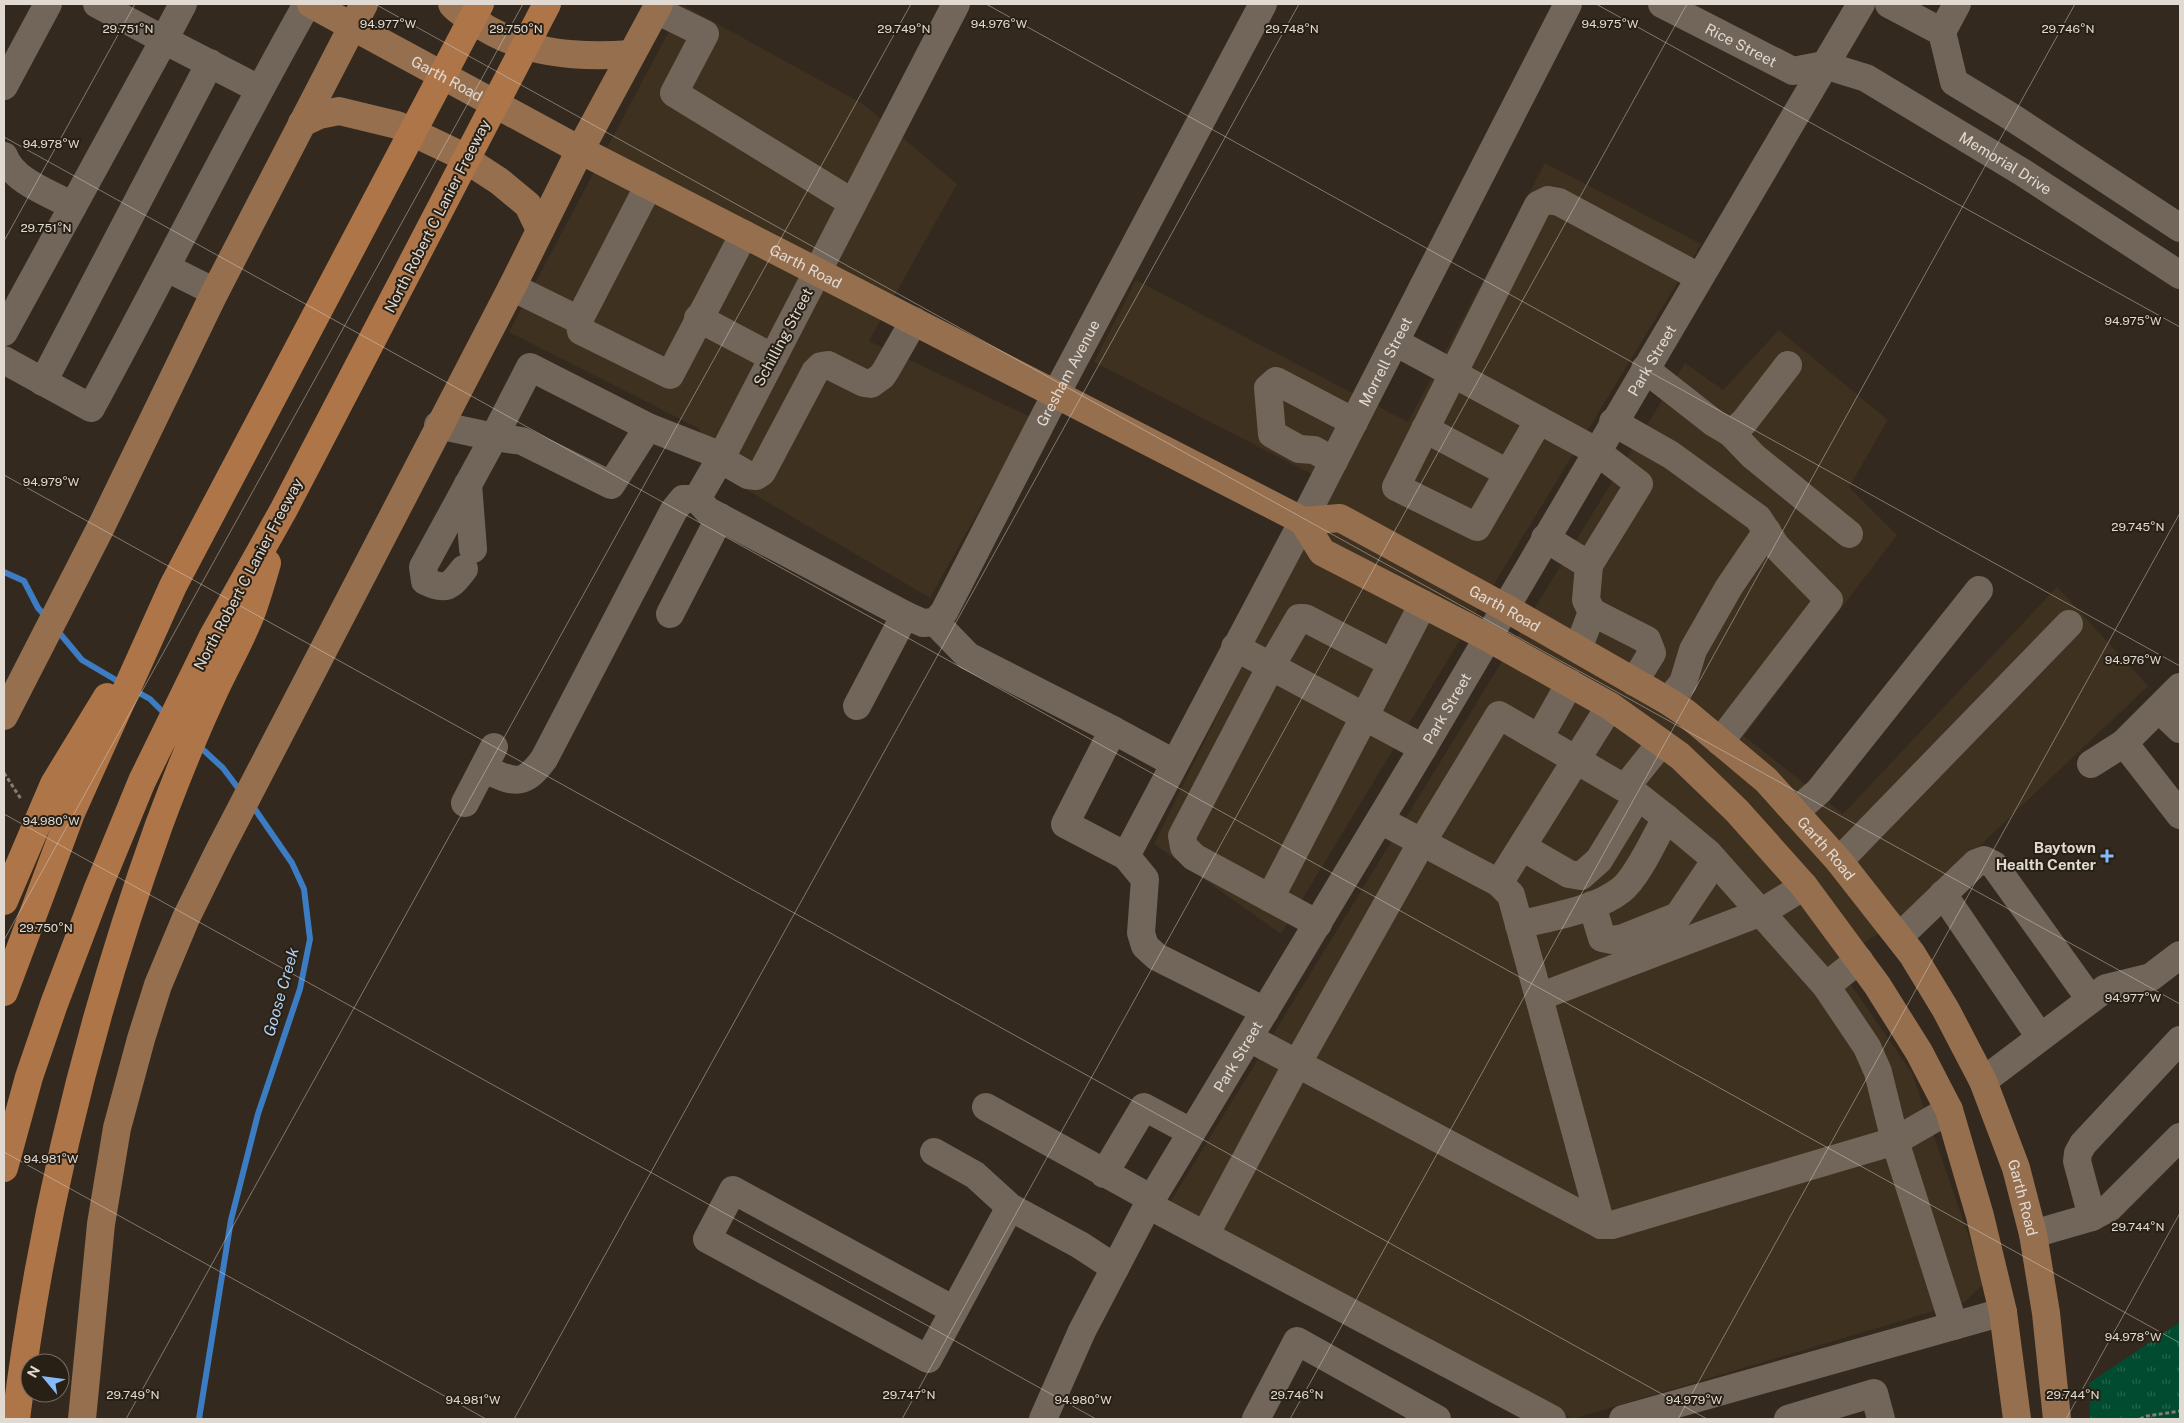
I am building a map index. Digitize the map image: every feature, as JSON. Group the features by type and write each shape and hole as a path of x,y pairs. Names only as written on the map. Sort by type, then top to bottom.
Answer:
{"highway":[{"path":"4,901 54,784 173,586 480,4"},
{"name":"North Robert C Lanier Freeway","path":"4,1168 30,1077 54,1004 98,888 142,781 213,636 284,509 547,4"},
{"path":"16,1419 25,1348 44,1241 70,1118 126,921 167,805 211,697 251,615 284,509"},
{"path":"4,992 71,813 173,586"}],"main road":[{"name":"Garth Road","path":"311,4 358,15 580,150 1303,521 1340,518 1504,607 1686,713 1766,780 1839,860 1912,954 1946,1010 1983,1081 2016,1168 2033,1234 2046,1313 2058,1419"},
{"path":"452,4 482,27 517,44 553,52 591,57 631,54"},
{"path":"82,1419 102,1224 117,1128 140,1039 158,985 186,918 219,850 332,635 438,425 512,287 580,150 657,7"},
{"path":"4,716 102,525 216,292 358,15"},
{"path":"302,123 319,115 339,111 396,125 456,153 499,180 528,205 540,230"},
{"path":"1303,521 1322,552 1487,637 1570,683 1610,706 1680,756 1737,811 1804,886 1877,985 1919,1052 1949,1110 1980,1216 2003,1312 2017,1419"},
{"path":"1804,886 1839,860"},
{"path":"1949,1110 1983,1081"}],"street":[{"path":"4,86 48,4"},
{"path":"96,4 259,89"},
{"path":"4,332 183,4"},
{"path":"4,360 91,408 167,268 259,89 307,4"},
{"name":"Schilling Street","path":"697,498 721,458 956,4"},
{"name":"Gresham Avenue","path":"935,622 944,612 1056,394 1263,4"},
{"name":"Morrell Street","path":"1126,856 1303,521 1568,4"},
{"name":"Rice Street","path":"1662,4 1793,71 1824,65"},
{"name":"Park Street","path":"1043,1419 1082,1331 1150,1202 1423,748 1504,607 1861,4"},
{"path":"1889,4 1942,32"},
{"path":"1957,4 1942,32 1954,82 2010,116 2180,228"},
{"path":"657,7 705,34 674,93 853,203"},
{"path":"43,382 210,63"},
{"name":"Memorial Drive","path":"1824,65 1866,78 2022,172 2180,275"},
{"path":"4,156 7,164 19,176 73,206"},
{"path":"649,185 579,320 581,331 670,374 744,234"},
{"path":"1539,420 1477,527 1396,487 1538,205 1548,200 1559,202 1699,277"},
{"path":"167,268 216,292"},
{"path":"512,287 579,320"},
{"path":"698,318 772,358"},
{"path":"468,484 469,559 451,586 443,587 425,581 423,567 530,367 648,427 721,458 748,474 756,476 768,465 815,372 821,366 828,365 864,383 870,384 882,376 914,320"},
{"path":"1395,342 1596,452 1639,484 1589,565 1586,600 1592,612 1647,640 1652,653 1634,682"},
{"path":"1730,433 1744,422 1788,365"},
{"path":"1645,369 1714,423 1730,433 1753,456 1849,534"},
{"path":"1334,461 1314,450 1299,449 1272,434 1268,388 1276,381 1354,422"},
{"path":"1614,422 1671,455 1758,518 1776,546 1829,600 1720,742"},
{"path":"438,425 522,441 611,485 648,427"},
{"path":"1424,429 1508,473"},
{"path":"465,803 488,758 513,780 533,775 544,760 674,510 683,499 697,498 708,511 906,615 923,623 935,622 968,656 1174,763"},
{"path":"670,614 720,517"},
{"path":"1668,701 1683,683 1693,650 1730,587 1767,531"},
{"path":"1545,538 1589,565"},
{"path":"1795,812 1819,791 1979,590"},
{"path":"1270,898 1423,604"},
{"path":"1578,649 1592,612"},
{"path":"857,706 906,615"},
{"path":"1318,924 1194,857 1184,847 1182,836 1271,666 1299,618 1305,618 1392,663"},
{"path":"1839,860 2069,624"},
{"path":"1235,647 1423,748"},
{"path":"1540,738 1570,683"},
{"path":"2091,764 2124,743 2180,687"},
{"path":"1499,883 1610,706"},
{"path":"2159,709 2180,729"},
{"path":"1205,1235 1297,1064 1422,842 1499,715 1578,759 1632,792 1666,818 1715,861 1826,986 1867,1047 1878,1072 1895,1141 1954,1326"},
{"path":"1113,730 1065,824 1126,856 1145,879 1140,933 1145,946 1157,957 1265,1011"},
{"path":"1522,847 1569,874 1581,876 1599,860 1632,792 1662,743"},
{"path":"2124,743 2180,815"},
{"path":"1519,925 1592,905 1622,890 1635,874 1666,818"},
{"path":"1380,820 1499,883 1511,895 1602,1225"},
{"path":"1899,937 1976,863 1984,860 1994,865 2090,999"},
{"path":"1592,905 1602,938 1612,940 1623,938 1678,916 1715,861"},
{"path":"1539,997 1762,912 1804,886"},
{"path":"1943,894 2040,1038"},
{"path":"1983,1081 2106,988 2151,977 2180,956"},
{"path":"1826,986 1859,960"},
{"path":"1249,1038 1602,1225 1612,1225 1895,1141 1949,1110"},
{"path":"2092,1217 2077,1161 2078,1153 2083,1144 2180,1040"},
{"path":"986,1107 1104,1174 1205,1235 1552,1419"},
{"path":"1104,1174 1144,1107 1192,1132"},
{"path":"2033,1234 2092,1217 2109,1208 2180,1137"},
{"path":"934,1152 975,1176 1010,1207 1080,1245 1115,1268"},
{"path":"954,1310 733,1190 707,1239 928,1359 1010,1207"},
{"path":"1623,1419 2003,1312"},
{"path":"1256,1419 1297,1341 1437,1419"},
{"path":"1788,1419 1874,1393 1881,1419"}],"path":[{"path":"2140,1419 2147,1416 2180,1411"}],"shaded area":[{"path":"683,5 863,104 957,184 869,341 1031,417 930,598 735,483 698,428 509,332"},
{"path":"1545,163 1701,244 1281,934 1154,844 1331,484 1094,362 1136,280 1408,422"},
{"path":"1779,330 1888,420 1849,487 1897,535 1744,736 1843,814 2057,587 2148,686 1913,909 1836,963 1912,1073 1985,1283 1964,1302 1573,1419 1169,1204 1685,363 1723,390"}],"green space":[{"path":"2180,1322 2180,1419 2090,1419 2089,1383"}],"waterway":[{"name":"Goose Creek","path":"4,572 24,581 38,608 47,618"},
{"name":"Goose Creek","path":"57,630 82,660 121,683"},
{"name":"Goose Creek","path":"132,689 150,699 166,715"},
{"name":"Goose Creek","path":"199,746 223,768 241,792"},
{"name":"Goose Creek","path":"199,1419 231,1220 258,1114 300,989 310,939 304,889 292,863 252,805"}],"place":[{"name":"Baytown Health Center","path":"2107,856"}]}
